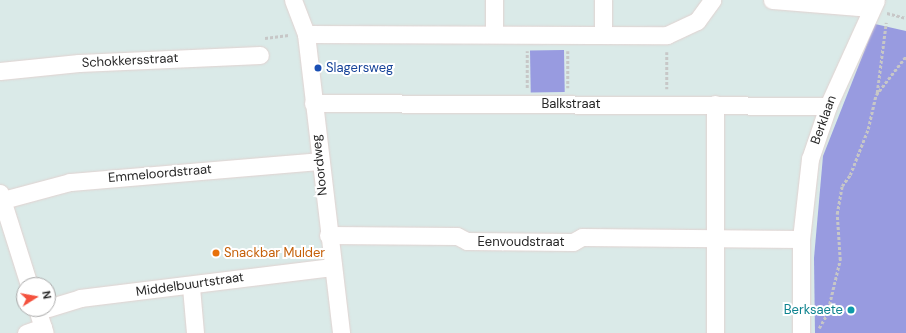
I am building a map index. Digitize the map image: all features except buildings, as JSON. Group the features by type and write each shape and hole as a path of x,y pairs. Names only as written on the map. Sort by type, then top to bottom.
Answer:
{"street":[{"name":"Noordweg","path":"293,0 306,34 319,161 341,333"},
{"path":"494,0 494,34"},
{"path":"603,0 603,35"},
{"path":"306,34 667,35 697,21 712,0"},
{"path":"772,0 877,7"},
{"name":"Berklaan","path":"801,333 801,239 810,159 828,106 877,7"},
{"name":"Schokkersstraat","path":"0,71 79,63 260,55"},
{"name":"Balkstraat","path":"314,103 715,104 828,106"},
{"path":"715,104 715,333"},
{"name":"Emmeloordstraat","path":"1,196 70,182 319,161"},
{"path":"1,196 4,221 26,277"},
{"name":"Eenvoudstraat","path":"328,236 457,236 467,241 573,242 582,237 714,239"},
{"path":"714,239 801,239"},
{"name":"Middelbuurtstraat","path":"56,305 80,298 191,287 202,282 332,267"},
{"path":"191,287 196,333"},
{"path":"26,333 44,330 42,317"}],"path":[{"path":"816,333 827,314 840,260 837,214 842,186 850,175 868,129 876,95 877,7"},
{"path":"260,55 264,52 264,38 306,34"},
{"path":"526,104 527,35"},
{"path":"568,35 568,104"},
{"path":"667,35 667,104"},
{"path":"876,95 906,56"}],"shaded area":[{"path":"875,24 906,31 906,333 815,333 814,258 823,156"},
{"path":"564,50 565,92 531,93 530,51"}],"place":[{"name":"Slagersweg","path":"318,68"},
{"name":"Snackbar Mulder","path":"216,253"},
{"name":"Berksaete","path":"851,310"}]}
